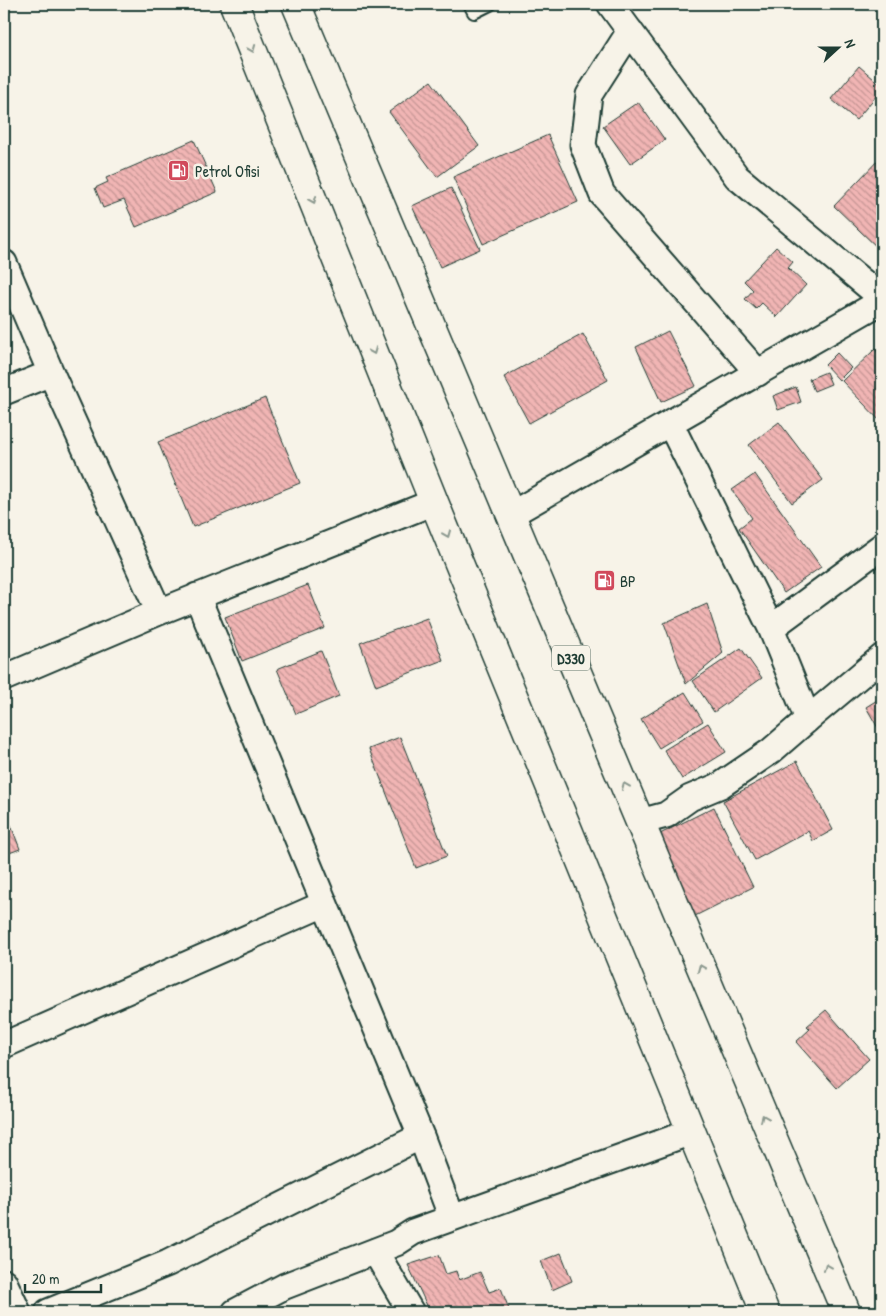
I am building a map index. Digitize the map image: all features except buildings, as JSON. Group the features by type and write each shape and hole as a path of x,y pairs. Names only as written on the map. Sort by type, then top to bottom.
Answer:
{"main road":[{"path":"234,4 434,502 765,1312"},
{"name":"D330","path":"296,4 846,1312"}],"street":[{"path":"510,515 882,300 737,177 610,4"},
{"path":"630,31 589,94 583,145 602,194 758,373"},
{"path":"4,263 158,612"},
{"path":"4,392 51,373"},
{"path":"670,423 771,628 808,719"},
{"path":"4,678 197,596 434,502"},
{"path":"771,628 882,546"},
{"path":"197,596 421,1136 452,1218"},
{"path":"640,822 666,815 690,798 721,785 771,751 882,657"},
{"path":"4,1045 324,904"},
{"path":"235,1312 285,1286 396,1243 413,1232 691,1132"},
{"path":"48,1312 168,1263 421,1136"},
{"path":"375,1251 411,1312"},
{"path":"4,1282 18,1312"}],"lane":[{"path":"470,4 474,12 490,4"}],"place":[{"name":"Petrol Ofisi","path":"179,171"},
{"name":"BP","path":"604,581"}]}
